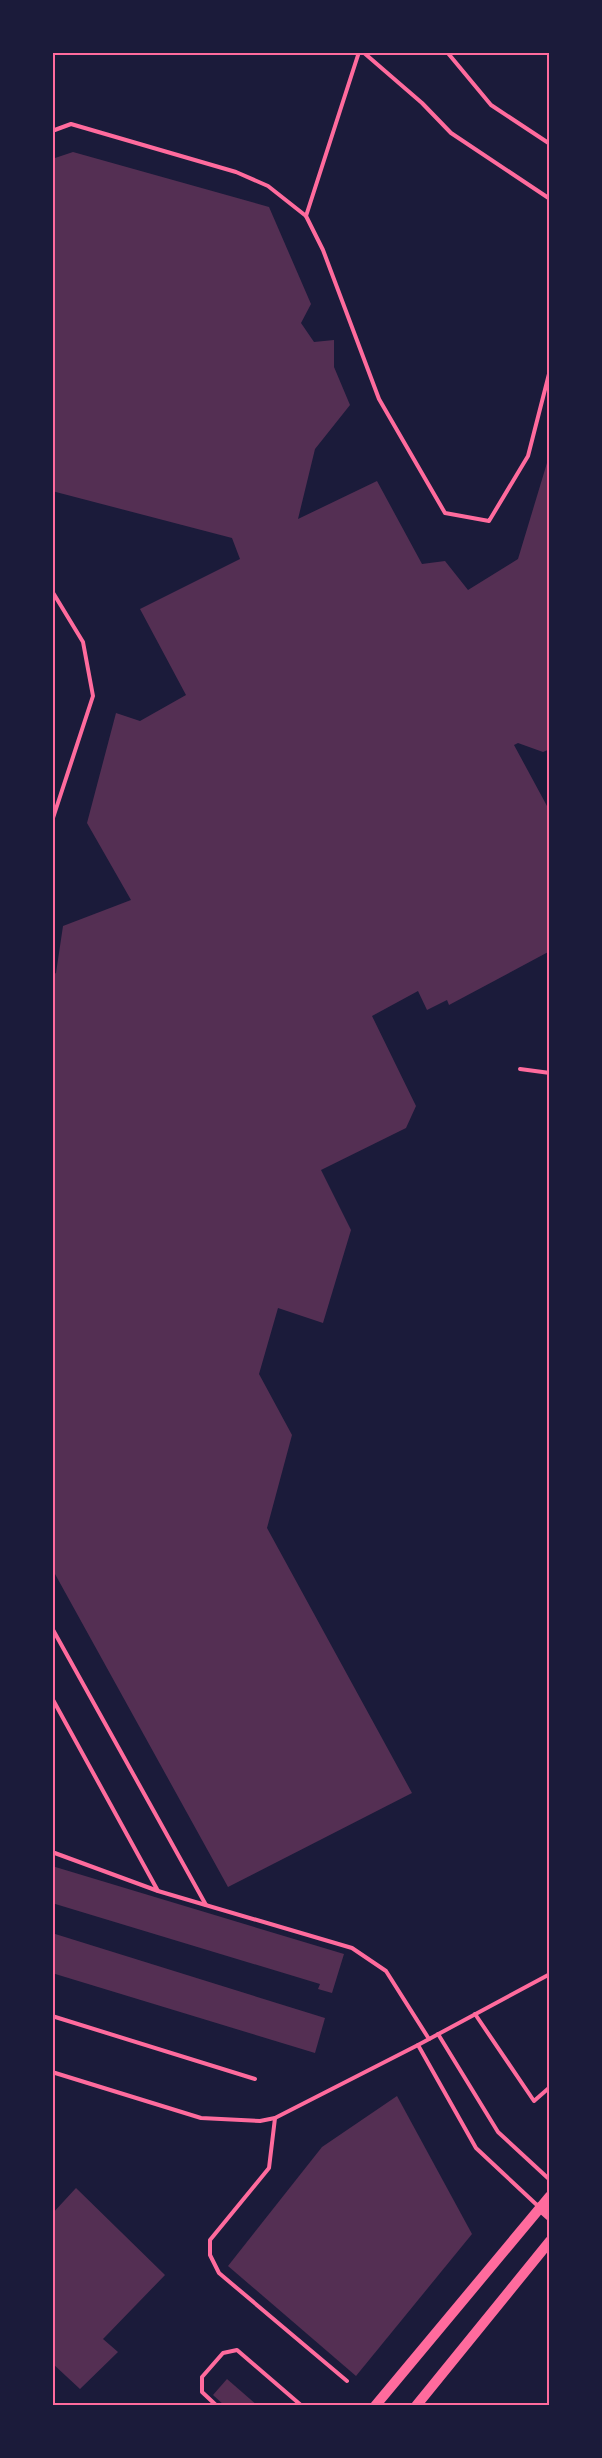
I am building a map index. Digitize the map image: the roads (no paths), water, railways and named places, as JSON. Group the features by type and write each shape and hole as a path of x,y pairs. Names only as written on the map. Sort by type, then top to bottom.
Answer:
{"street":[{"path":"375,2406 549,2196"},
{"path":"540,2207 549,2216"},
{"path":"416,2406 549,2241"}],"lane":[{"path":"306,216 361,52 422,103 451,133 549,199"},
{"path":"447,52 491,105 549,144"},
{"path":"52,131 71,124 225,169 268,186 306,216 323,250 379,399 445,513 489,520 528,456 549,370"},
{"path":"52,591 83,642 93,696 52,821"},
{"path":"520,1069 549,1073"},
{"path":"52,1628 206,1906"},
{"path":"52,1698 158,1891"},
{"path":"52,1852 158,1891 352,1948 386,1971 429,2039"},
{"path":"52,2073 201,2118 260,2121 275,2118 418,2045 549,1974"},
{"path":"475,2014 534,2101 549,2087"},
{"path":"52,2016 255,2079"},
{"path":"438,2034 498,2132 549,2180"},
{"path":"418,2045 476,2148 540,2207"},
{"path":"275,2118 269,2169 210,2240 210,2255 219,2273 347,2381"},
{"path":"217,2406 202,2392 202,2377 223,2353 237,2350 302,2406"}]}
